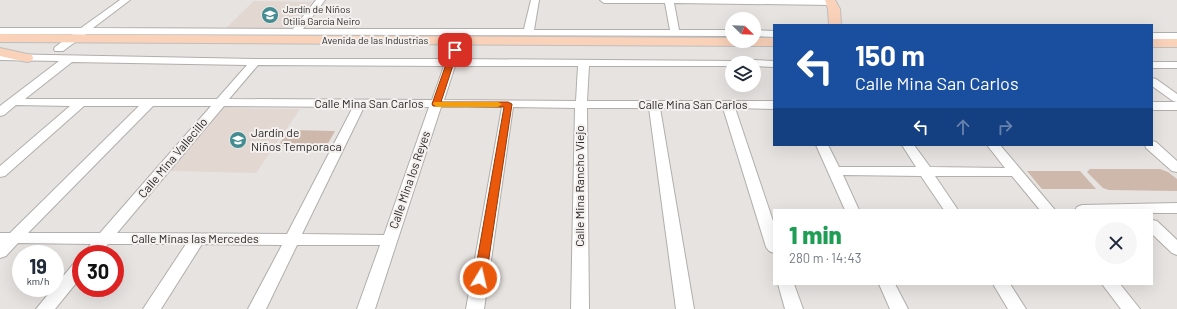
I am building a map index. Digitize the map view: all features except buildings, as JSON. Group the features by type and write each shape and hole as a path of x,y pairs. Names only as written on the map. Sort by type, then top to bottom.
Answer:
{"main road":[{"path":"831,1 835,14 835,24"},
{"name":"Avenida de las Industrias","path":"0,38 773,42"},
{"path":"1153,43 1177,43"},
{"name":"Avenida de las Industrias","path":"0,50 59,49 452,56 773,52"},
{"path":"0,50 28,58"},
{"path":"1153,53 1177,53"}],"street":[{"path":"59,49 126,0"},
{"path":"296,31 321,0"},
{"path":"528,32 535,0"},
{"path":"604,0 831,1"},
{"path":"669,0 675,33"},
{"name":"Avenida de las Industrias","path":"0,31 725,33"},
{"path":"761,34 773,34"},
{"path":"1153,36 1177,36"},
{"name":"Avenida de las Industrias","path":"0,57 255,62 452,56 584,63 725,63"},
{"name":"Calle Mina los Reyes","path":"366,309 452,56"},
{"path":"0,112 69,59"},
{"name":"Calle Mina Vallecillo","path":"98,245 255,62"},
{"name":"Calle Mina Rancho Viejo","path":"580,309 581,105 584,63"},
{"path":"761,63 773,64"},
{"path":"1153,65 1177,65"},
{"path":"1153,82 1177,99"},
{"name":"Calle Mina San Carlos","path":"13,102 773,105"},
{"path":"0,174 80,103"},
{"path":"0,252 7,238 149,103"},
{"path":"257,309 360,104"},
{"path":"475,309 508,104"},
{"path":"654,105 685,309"},
{"path":"728,105 773,245"},
{"path":"1153,106 1177,106"},
{"path":"822,146 852,209"},
{"path":"909,146 951,209"},
{"path":"994,146 1047,209"},
{"path":"1152,146 1177,168"},
{"path":"834,171 1016,172"},
{"path":"1153,209 1177,208"},
{"path":"1153,226 1177,249"},
{"name":"Calle Minas las Mercedes","path":"7,238 292,238 390,240"},
{"path":"152,309 198,239"},
{"path":"45,309 72,277"},
{"path":"786,285 794,309"},
{"path":"887,285 899,309"},
{"path":"1002,285 1017,309"},
{"path":"1111,285 1131,309"}],"shaded area":[{"name":"Jardín de Niños Otilia García Neiro","path":"254,1 312,2 287,29 225,29"},
{"name":"Jardín de Niños Temporaca","path":"224,108 300,109 256,173 171,171"},
{"path":"289,130 335,131 326,147 278,146"},
{"path":"1090,169 1160,169 1168,172 1177,179 1177,191 1109,190 1103,188 1087,172"},
{"path":"1027,171 1080,171 1096,189 1042,189"}],"slow traffic":[{"path":"437,104 498,104"}],"place":[{"name":"Jardín de Niños Otilia García Neiro","path":"270,15"},
{"name":"Jardín de Niños Temporaca","path":"238,140"}],"route":[{"path":"455,50 436,104 508,104 480,278"}]}
